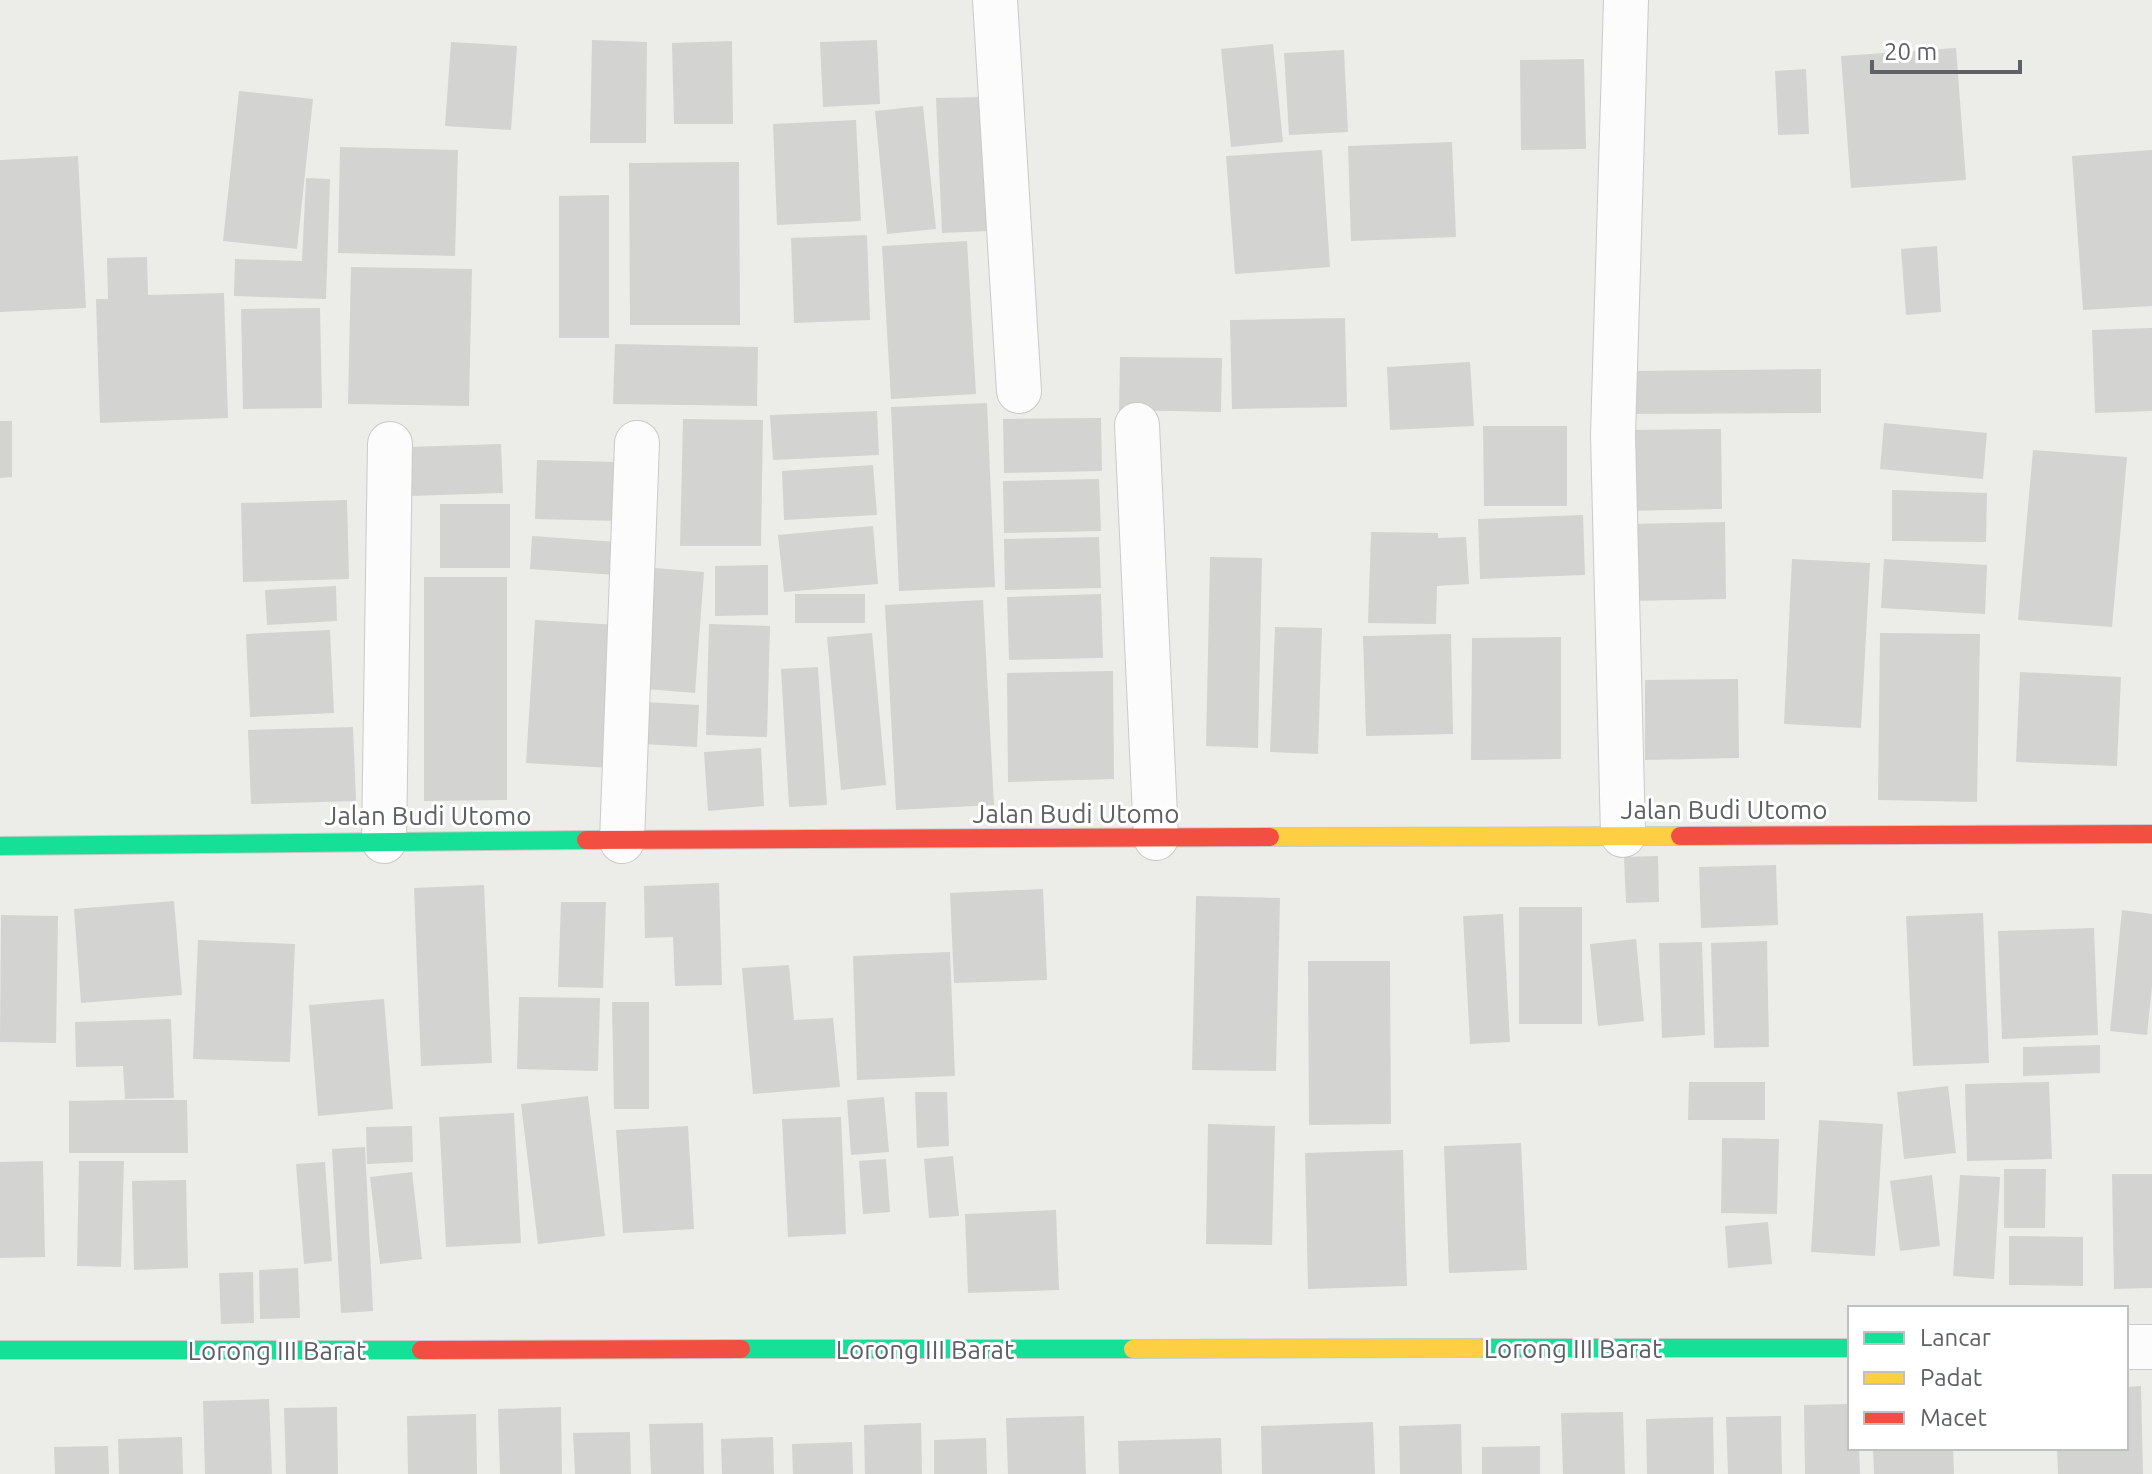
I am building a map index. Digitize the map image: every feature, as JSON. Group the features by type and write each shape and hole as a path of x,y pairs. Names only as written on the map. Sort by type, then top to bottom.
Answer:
{"street":[{"path":"995,0 1019,391"},
{"path":"1623,835 1613,435 1626,0"},
{"path":"1137,425 1156,838"},
{"path":"622,841 637,443"},
{"path":"384,841 390,444"},
{"name":"Jalan Budi Utomo","path":"0,846 384,841 2152,834"},
{"path":"2128,1347 2152,1347"},
{"name":"Lorong III Barat","path":"0,1350 1848,1348"}],"building":[{"path":"592,40 647,42 646,143 590,143"},
{"path":"877,40 880,104 823,107 820,42"},
{"path":"732,41 733,124 674,124 672,43"},
{"path":"451,42 517,46 511,130 445,126"},
{"path":"1273,44 1283,142 1231,147 1221,49"},
{"path":"1956,48 1966,180 1851,188 1841,56"},
{"path":"1344,50 1348,132 1289,135 1284,53"},
{"path":"1584,59 1586,149 1521,150 1520,60"},
{"path":"1806,69 1809,134 1778,135 1775,71"},
{"path":"239,91 313,99 297,249 223,241"},
{"path":"985,97 990,231 942,233 936,98"},
{"path":"923,106 936,229 887,234 875,111"},
{"path":"856,120 861,221 777,225 773,124"},
{"path":"1452,142 1456,237 1351,241 1348,146"},
{"path":"340,147 458,150 455,256 338,253"},
{"path":"1322,150 1330,267 1235,274 1226,156"},
{"path":"2152,150 2152,306 2083,310 2072,156"},
{"path":"78,156 86,308 0,312 0,160"},
{"path":"739,162 740,325 630,325 629,163"},
{"path":"306,178 330,179 326,299 234,296 235,259 302,261"},
{"path":"609,195 609,338 559,338 559,196"},
{"path":"867,235 870,320 794,323 791,238"},
{"path":"967,241 976,394 891,399 882,246"},
{"path":"1937,246 1941,312 1906,315 1901,249"},
{"path":"147,257 148,295 224,293 228,418 100,423 96,299 108,299 107,258"},
{"path":"351,267 472,269 469,406 348,404"},
{"path":"320,308 322,408 243,409 241,309"},
{"path":"1345,318 1347,407 1232,409 1230,320"},
{"path":"2152,328 2152,411 2095,413 2092,330"},
{"path":"615,344 758,347 757,406 613,404"},
{"path":"1120,357 1222,358 1221,412 1119,410"},
{"path":"1470,362 1474,426 1390,430 1387,367"},
{"path":"1821,369 1821,413 1626,414 1626,371"},
{"path":"987,403 995,587 899,591 891,407"},
{"path":"877,411 879,455 773,460 770,415"},
{"path":"1101,418 1102,471 1004,473 1003,419"},
{"path":"683,419 763,420 761,546 680,546"},
{"path":"0,421 12,421 12,477 0,478"},
{"path":"1884,423 1987,433 1983,479 1880,469"},
{"path":"1483,426 1567,426 1567,506 1484,506"},
{"path":"1721,429 1722,509 1625,511 1624,430"},
{"path":"501,444 503,493 408,496 407,447"},
{"path":"2033,450 2127,457 2112,627 2018,620"},
{"path":"537,460 620,462 619,521 535,519"},
{"path":"873,465 877,515 784,520 782,471"},
{"path":"1099,479 1101,531 1004,533 1003,481"},
{"path":"1892,490 1987,493 1986,542 1892,541"},
{"path":"347,500 349,579 243,582 241,503"},
{"path":"440,504 510,504 510,568 440,568"},
{"path":"1583,515 1585,575 1480,579 1478,519"},
{"path":"1725,522 1726,599 1630,601 1628,524"},
{"path":"873,526 878,584 784,592 778,535"},
{"path":"1371,532 1438,533 1438,538 1466,537 1469,584 1437,586 1436,624 1368,623"},
{"path":"532,536 618,542 616,575 530,569"},
{"path":"1099,537 1101,588 1005,590 1004,539"},
{"path":"1210,557 1262,558 1258,748 1206,746"},
{"path":"1792,559 1870,563 1861,728 1784,724"},
{"path":"1884,559 1987,565 1985,614 1881,608"},
{"path":"768,565 768,615 715,616 715,566"},
{"path":"655,568 704,572 695,693 646,689"},
{"path":"424,577 507,577 507,800 424,801"},
{"path":"336,586 337,621 267,625 265,590"},
{"path":"795,594 865,594 865,623 795,623"},
{"path":"1101,594 1103,658 1009,660 1007,597"},
{"path":"983,600 994,805 896,810 885,605"},
{"path":"535,620 619,625 611,768 526,763"},
{"path":"709,624 770,626 767,737 706,735"},
{"path":"1275,627 1322,628 1318,754 1270,752"},
{"path":"330,630 334,713 250,717 246,634"},
{"path":"872,633 886,785 841,790 827,637"},
{"path":"1880,633 1980,634 1977,802 1878,800"},
{"path":"1451,634 1453,734 1366,736 1363,636"},
{"path":"1561,637 1561,759 1471,760 1472,638"},
{"path":"818,667 827,805 789,807 781,669"},
{"path":"1113,671 1114,779 1008,782 1007,673"},
{"path":"2020,672 2121,677 2117,766 2016,762"},
{"path":"1738,679 1739,758 1645,760 1645,680"},
{"path":"645,702 699,705 697,747 642,744"},
{"path":"353,727 356,801 251,804 248,730"},
{"path":"761,748 764,806 708,811 704,752"},
{"path":"1658,856 1659,902 1626,903 1624,857"},
{"path":"1776,865 1778,925 1701,928 1699,867"},
{"path":"719,883 722,985 675,986 673,937 645,938 644,886"},
{"path":"484,885 492,1063 421,1066 414,888"},
{"path":"1043,889 1047,980 954,983 950,893"},
{"path":"1196,896 1280,898 1276,1071 1192,1070"},
{"path":"174,901 182,995 81,1003 74,909"},
{"path":"561,902 606,902 603,988 558,987"},
{"path":"1519,907 1582,907 1582,1024 1519,1024"},
{"path":"2122,910 2152,914 2152,986 2147,1035 2110,1031"},
{"path":"1983,913 1989,1063 1913,1066 1906,916"},
{"path":"1503,914 1510,1042 1470,1044 1463,916"},
{"path":"1,915 58,916 56,1043 0,1042"},
{"path":"2094,928 2098,1035 2002,1039 1998,931"},
{"path":"1636,939 1644,1021 1598,1026 1590,944"},
{"path":"198,940 295,944 290,1062 193,1059"},
{"path":"1767,941 1769,1047 1714,1048 1711,943"},
{"path":"1702,942 1705,1035 1662,1038 1659,943"},
{"path":"950,952 955,1076 857,1080 853,956"},
{"path":"1308,961 1390,961 1391,1124 1309,1125"},
{"path":"789,965 794,1020 833,1018 840,1087 753,1094 742,968"},
{"path":"519,997 600,998 598,1071 517,1069"},
{"path":"384,999 393,1109 318,1116 309,1005"},
{"path":"612,1002 649,1002 649,1109 614,1109"},
{"path":"171,1019 174,1098 125,1099 123,1066 76,1067 75,1022"},
{"path":"2100,1045 2100,1073 2023,1076 2023,1047"},
{"path":"1689,1082 1765,1082 1765,1120 1688,1120"},
{"path":"2049,1082 2052,1159 1967,1161 1965,1084"},
{"path":"1948,1086 1956,1153 1904,1159 1897,1092"},
{"path":"915,1092 947,1092 949,1146 917,1148"},
{"path":"588,1096 605,1236 538,1244 521,1104"},
{"path":"884,1097 889,1152 851,1155 847,1100"},
{"path":"187,1100 188,1153 69,1153 69,1101"},
{"path":"514,1113 521,1243 446,1247 439,1117"},
{"path":"841,1117 846,1234 788,1237 782,1119"},
{"path":"1819,1120 1883,1124 1875,1256 1811,1252"},
{"path":"1208,1124 1275,1126 1272,1245 1206,1244"},
{"path":"412,1126 413,1162 367,1164 366,1127"},
{"path":"688,1126 694,1229 623,1233 616,1130"},
{"path":"1722,1138 1779,1139 1777,1214 1721,1213"},
{"path":"1521,1143 1527,1270 1449,1273 1444,1146"},
{"path":"365,1147 373,1311 341,1313 332,1149"},
{"path":"1403,1150 1407,1286 1308,1289 1305,1153"},
{"path":"953,1156 959,1216 929,1218 924,1159"},
{"path":"886,1159 890,1212 863,1214 859,1161"},
{"path":"43,1161 45,1257 0,1258 0,1162"},
{"path":"79,1161 124,1161 121,1267 77,1266"},
{"path":"325,1162 332,1261 304,1264 296,1164"},
{"path":"2004,1169 2046,1169 2045,1228 2004,1228"},
{"path":"412,1172 422,1259 380,1264 370,1177"},
{"path":"2112,1174 2152,1174 2152,1288 2114,1289"},
{"path":"1932,1175 1940,1246 1900,1251 1890,1181"},
{"path":"1960,1175 2000,1177 1994,1279 1953,1276"},
{"path":"186,1180 188,1268 134,1270 132,1181"},
{"path":"1056,1210 1059,1290 968,1293 965,1214"},
{"path":"1768,1222 1772,1264 1728,1268 1725,1226"},
{"path":"2009,1236 2083,1237 2083,1286 2009,1285"},
{"path":"298,1268 300,1318 260,1319 259,1270"},
{"path":"253,1272 254,1323 221,1324 219,1273"},
{"path":"2141,1386 2143,1474 2058,1474 2057,1450 2128,1450 2128,1387"},
{"path":"269,1399 272,1474 205,1474 203,1401"},
{"path":"1848,1404 1848,1450 1859,1450 1860,1474 1805,1474 1804,1405"},
{"path":"337,1407 338,1474 286,1474 284,1408"},
{"path":"561,1407 562,1474 500,1474 498,1409"},
{"path":"1623,1412 1625,1474 1563,1474 1561,1413"},
{"path":"476,1414 477,1474 408,1474 407,1416"},
{"path":"1084,1416 1086,1474 1008,1474 1006,1418"},
{"path":"1781,1416 1782,1474 1728,1474 1726,1417"},
{"path":"1713,1417 1714,1474 1647,1474 1646,1419"},
{"path":"1373,1422 1375,1474 1262,1474 1261,1426"},
{"path":"703,1423 704,1474 651,1474 649,1424"},
{"path":"921,1423 922,1474 865,1474 864,1425"},
{"path":"1461,1424 1462,1474 1400,1474 1399,1426"},
{"path":"630,1432 631,1474 575,1474 573,1433"},
{"path":"182,1437 183,1474 119,1474 118,1439"},
{"path":"773,1437 774,1474 722,1474 721,1439"},
{"path":"986,1438 987,1474 934,1474 934,1440"},
{"path":"1221,1438 1222,1474 1119,1474 1118,1441"},
{"path":"852,1442 853,1474 793,1474 792,1444"},
{"path":"108,1446 109,1474 55,1474 54,1447"},
{"path":"1540,1446 1540,1474 1482,1474 1482,1447"},
{"path":"1873,1450 1953,1450 1954,1474 1874,1474"}],"traffic: fast":[{"path":"0,846 586,840"},
{"path":"1480,1348 1848,1348"},
{"path":"741,1349 1133,1349"},
{"path":"0,1350 421,1350"}],"traffic: slow":[{"path":"1270,837 1680,836"},
{"path":"1133,1349 1480,1348"}],"traffic: jam":[{"path":"1680,836 2152,834"},
{"path":"586,840 1270,837"},
{"path":"421,1350 741,1349"}]}
